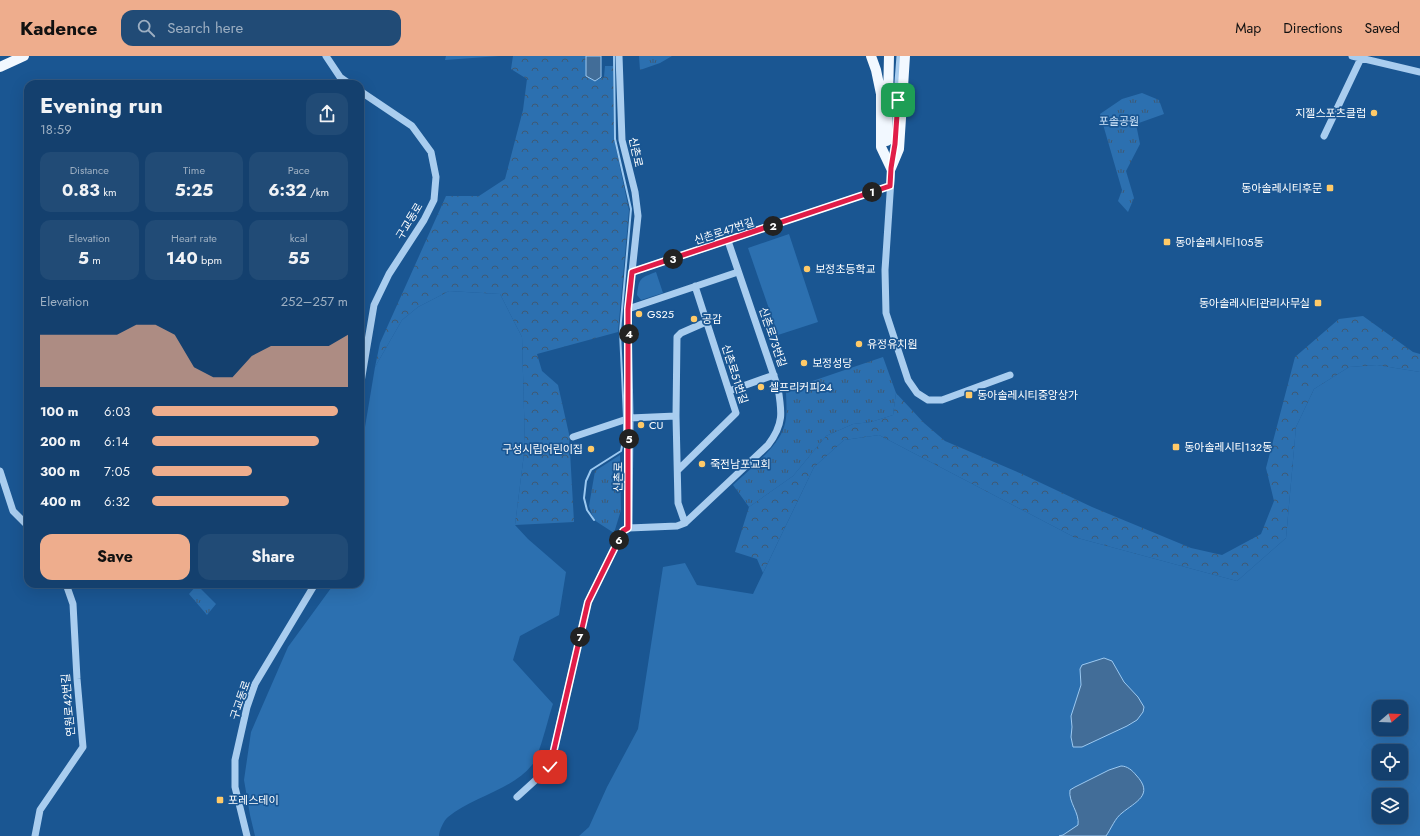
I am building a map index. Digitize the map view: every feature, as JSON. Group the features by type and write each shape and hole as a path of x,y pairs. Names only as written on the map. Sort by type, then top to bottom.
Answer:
{"main road":[{"path":"0,67 24,56"},
{"path":"871,56 876,70 881,94 881,147 891,168"},
{"path":"889,56 887,150 891,168"},
{"path":"891,168 899,149 905,56"}],"street":[{"path":"326,56 340,77 344,80"},
{"name":"신촌로","path":"619,56 622,140 635,192 638,216 628,309 630,418 628,528"},
{"path":"900,56 885,270 886,313 908,380 917,392 928,400 942,400 1010,375"},
{"path":"1352,56 1420,72"},
{"path":"1324,136 1361,57"},
{"name":"구교동로","path":"364,94 412,126 431,152 436,177 434,200 424,220 389,274 374,305 364,364"},
{"name":"신촌로47번길","path":"632,272 890,186"},
{"name":"신촌로73번길","path":"685,523 768,445 776,434 781,419 781,405 774,375 728,241"},
{"path":"628,309 738,272"},
{"name":"신촌로51번길","path":"678,470 736,413 695,286"},
{"path":"517,798 550,767 588,602 623,531 628,528 677,526 685,523 678,503 676,416 677,337 681,333 706,322"},
{"path":"729,391 774,375"},
{"path":"573,437 630,418 676,416"},
{"path":"0,471 13,511 24,522"},
{"name":"연원로42번길","path":"35,836 40,810 83,747 73,604 67,588"},
{"name":"구교동로","path":"247,836 235,788 235,760 247,707 256,684 313,588"}],"green space":[{"path":"446,56 499,56 445,60"},
{"path":"513,56 586,56 586,76 595,81 604,77 605,66 613,66 614,139 629,210 618,332 537,354 542,371 558,385 569,434 574,522 515,525 525,446 522,337 500,294 449,291 418,307 402,320 375,367 380,343 446,196 479,196 505,179 523,110 527,79 511,69"},
{"path":"639,56 672,56 660,63 640,70"},
{"name":"포솔공원","path":"1142,93 1159,100 1164,114 1136,124 1140,144 1126,171 1134,198 1128,212 1118,201 1122,190 1100,114 1122,99"},
{"path":"789,234 818,322 778,335 748,248"},
{"path":"656,272 663,293 641,300 637,295 641,279"},
{"path":"449,291 500,294 522,337 525,446 515,525 528,539 566,572 559,615 520,636 513,660 553,704 544,736 535,760 524,774 503,787 468,804 448,817 442,826 439,836 255,836 244,780 251,732 288,647 331,588 364,588 364,433 375,367 402,320 418,307"},
{"path":"1363,316 1413,352 1420,354 1420,372 1377,365 1349,367 1314,389 1296,427 1286,538 1237,581 1074,537 879,435 844,440 814,467 763,573 757,559 735,552 749,507 793,476 826,436 853,424 871,422 893,415 896,393 924,423 945,441 1022,474 1092,507 1191,548 1222,555 1261,534 1274,501 1266,468 1295,357 1339,319"},
{"path":"883,357 896,393 893,415 871,422 853,424 826,436 793,476 749,507 733,485 762,458 776,443 781,435 786,418 786,390"},
{"path":"1377,365 1420,372 1420,836 579,836 589,827 607,787 638,729 663,567 685,563 697,585 753,594 814,467 844,440 879,435 1074,537 1237,581 1286,538 1296,427 1314,389 1349,367"},
{"path":"620,455 621,510 614,533 594,520 589,506 595,471"},
{"path":"194,588 200,588 216,604 207,615 189,594"}],"shaded area":[{"path":"586,56 601,56 601,77 595,81 586,76"},
{"path":"1104,658 1112,661 1124,682 1138,697 1144,707 1143,712 1137,720 1127,726 1082,747 1073,747 1071,737 1071,716 1081,685 1080,669 1082,665"},
{"path":"1121,766 1131,770 1141,782 1144,788 1141,797 1120,815 1106,836 1059,836 1078,825 1070,790 1109,770"}],"waterway":[{"path":"614,56 615,139 631,209 620,332 624,417"},
{"path":"594,520 587,510 584,498 586,481 591,470 621,451 624,436 624,422"}],"place":[{"name":"지젤스포츠클럽","path":"1374,113"},
{"name":"동아솔레시티후문","path":"1330,188"},
{"name":"동아솔레시티105동","path":"1167,242"},
{"name":"보정초등학교","path":"807,269"},
{"name":"동아솔레시티관리사무실","path":"1318,303"},
{"name":"GS25","path":"639,314"},
{"name":"공감","path":"694,319"},
{"name":"유정유치원","path":"859,344"},
{"name":"보정성당","path":"804,363"},
{"name":"셀프리커피24","path":"761,387"},
{"name":"동아솔레시티중앙상가","path":"969,395"},
{"name":"CU","path":"641,425"},
{"name":"동아솔레시티132동","path":"1176,447"},
{"name":"구성시립어린이집","path":"591,449"},
{"name":"죽전남포교회","path":"702,464"},
{"name":"포레스테이","path":"220,800"}],"route":[{"path":"550,767 588,602 623,531 628,528 630,418 628,309 632,272 890,186 898,100"}]}
